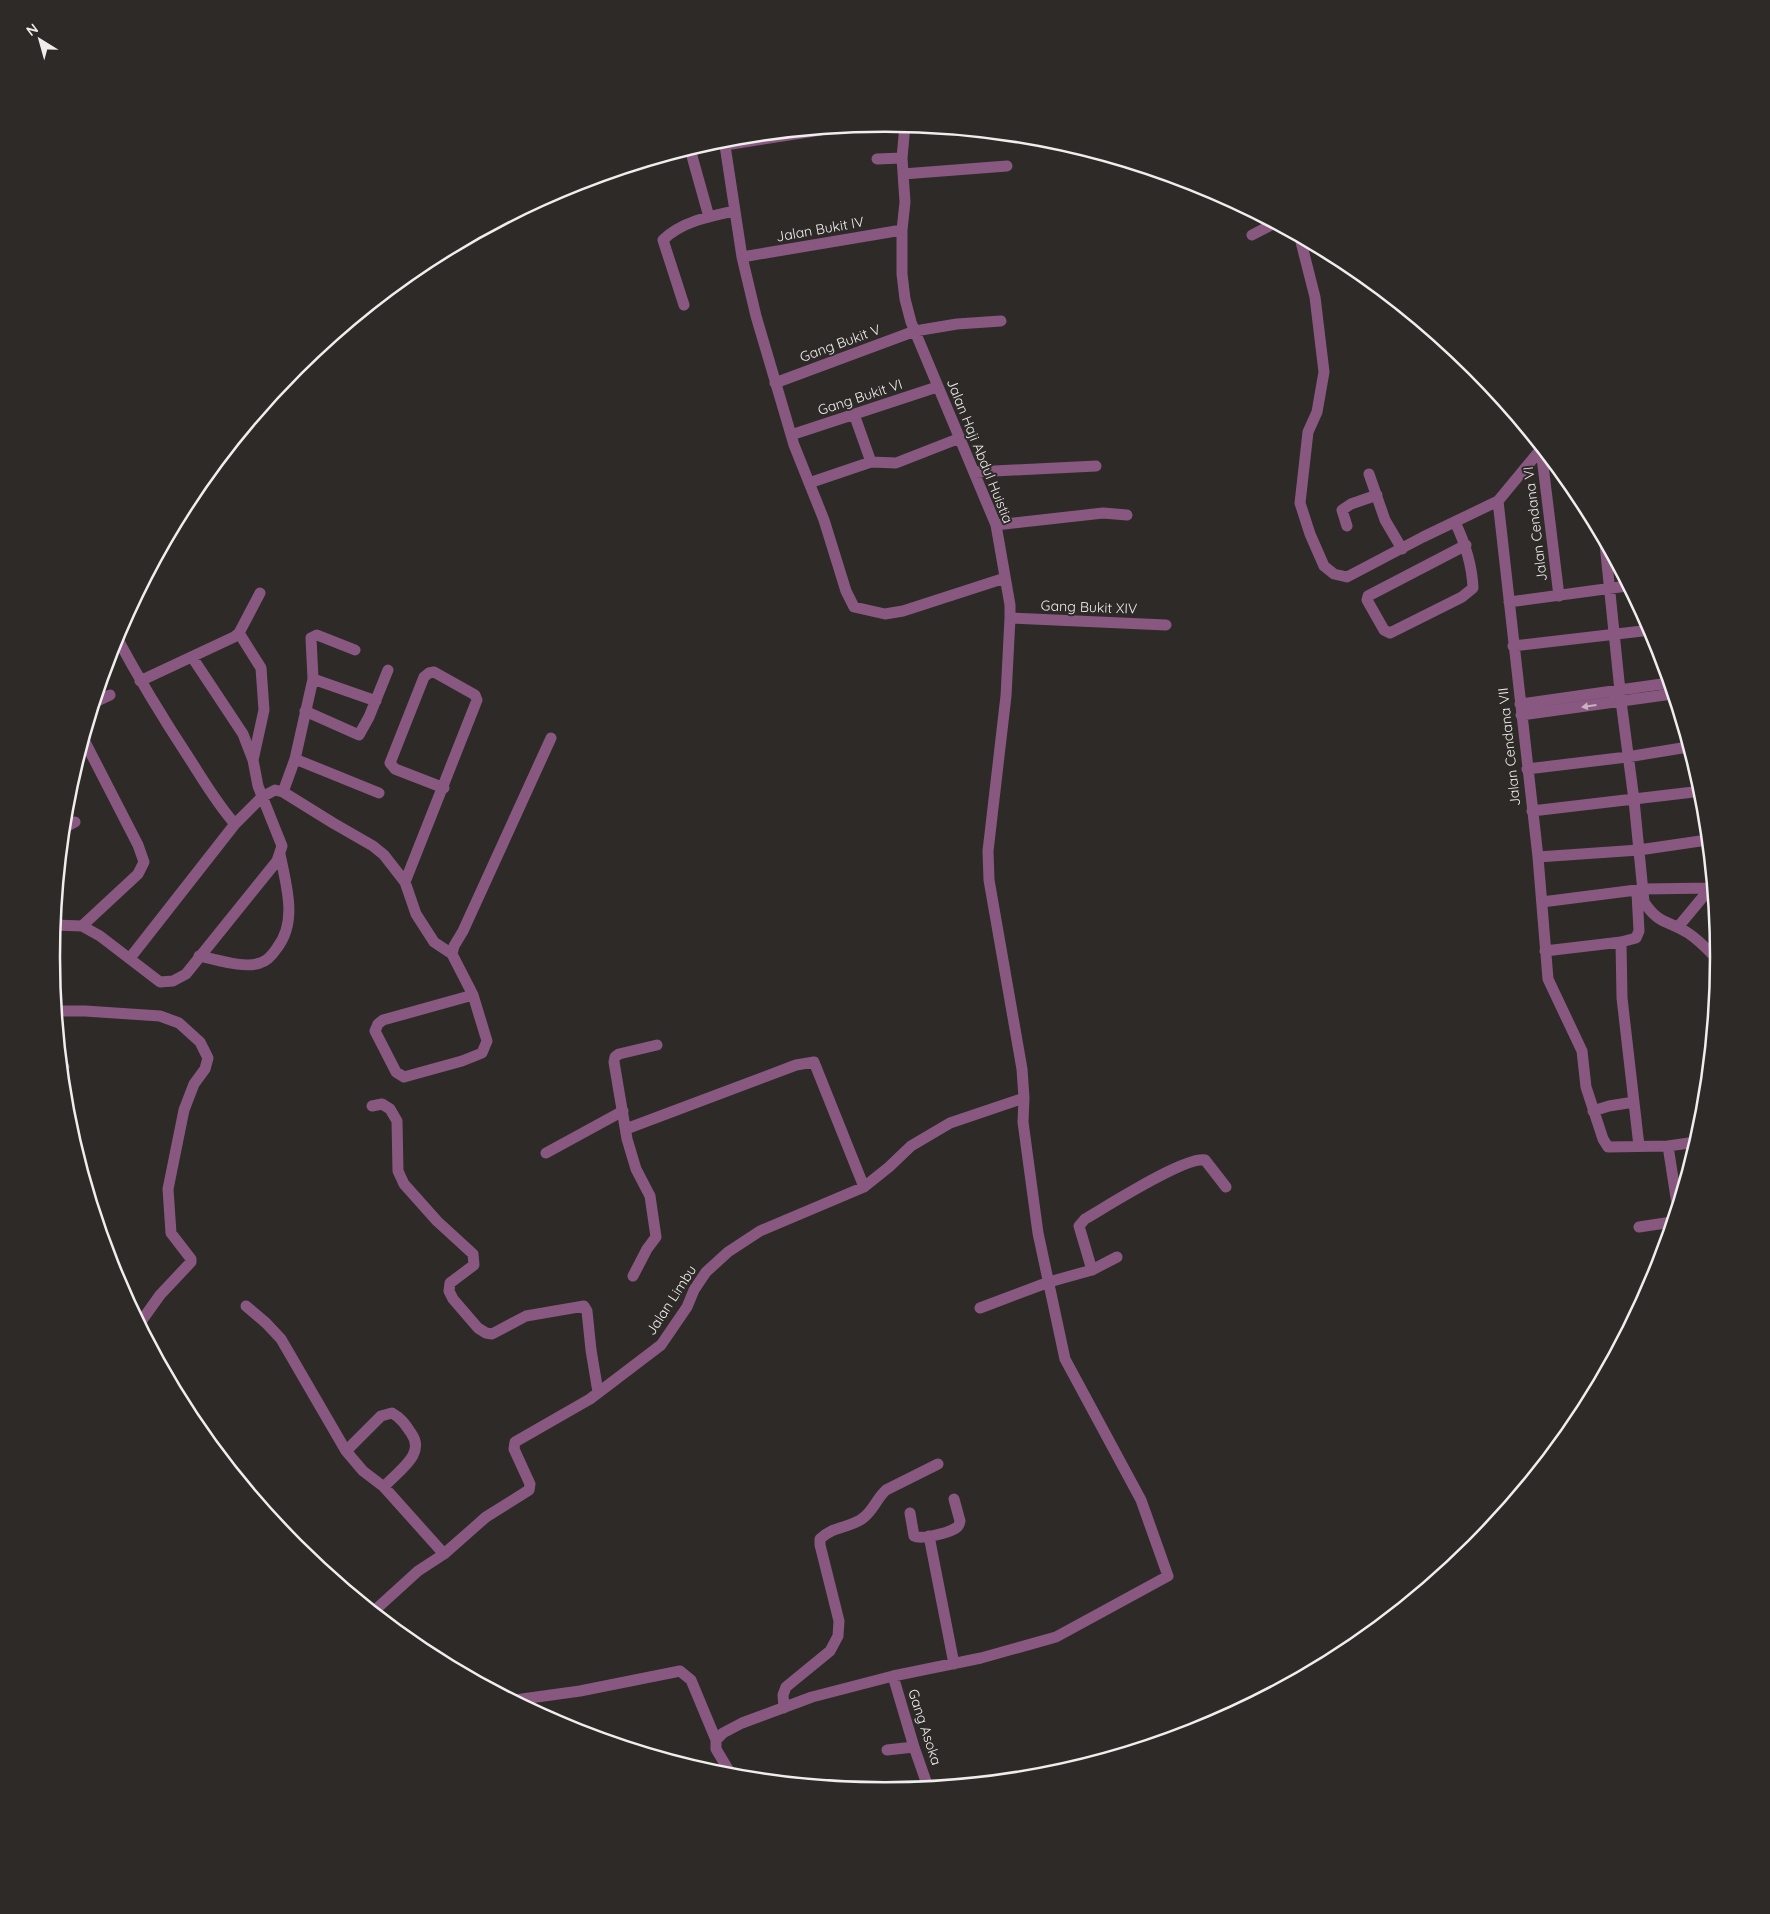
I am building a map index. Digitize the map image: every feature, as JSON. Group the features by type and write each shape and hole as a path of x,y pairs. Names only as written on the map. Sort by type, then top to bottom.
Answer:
{"street":[{"name":"Jalan Haji Abdul Huistia","path":"904,133 902,158 905,202 902,230 902,274 905,299 915,332 996,525 1006,578 1010,618 1006,696 988,851 989,880 1022,1069 1023,1122 1038,1233 1065,1360 1141,1500 1168,1576 1056,1637 954,1664"},
{"path":"726,148 742,257 756,316 791,435 824,520 846,591 854,607 885,614 903,611 1006,578"},
{"path":"692,155 708,217"},
{"path":"877,159 902,158"},
{"path":"903,174 1007,166"},
{"path":"684,305 663,240 670,232 708,217 734,211"},
{"path":"1252,235 1268,227"},
{"name":"Jalan Bukit IV","path":"742,257 902,230"},
{"path":"1302,245 1315,297 1324,372 1317,412 1308,432 1300,503 1310,534 1324,566 1334,574 1347,577 1498,501 1538,453"},
{"name":"Gang Bukit V","path":"775,383 915,332 957,324 1001,321"},
{"name":"Gang Bukit VI","path":"791,435 938,387"},
{"path":"854,414 871,462"},
{"path":"809,483 871,462 896,462 960,438"},
{"name":"Jalan Cendana VI","path":"1542,458 1559,596"},
{"path":"975,472 1096,466"},
{"path":"1369,474 1384,520 1402,549"},
{"path":"1347,526 1342,510 1351,504 1376,495"},
{"name":"Jalan Cendana VII","path":"1498,501 1538,856 1544,951 1548,979 1582,1051 1586,1086 1603,1139 1608,1147 1639,1146"},
{"path":"996,525 1103,513 1127,515"},
{"path":"1455,522 1466,544 1472,588 1462,598 1390,633 1384,630 1367,600 1369,595 1466,544"},
{"path":"1544,951 1621,942 1636,938 1639,931 1639,850 1627,757 1606,557"},
{"path":"1509,602 1622,586"},
{"path":"140,681 239,633 260,593"},
{"name":"Gang Bukit XIV","path":"1010,618 1166,625"},
{"path":"1514,646 1643,631"},
{"path":"239,633 261,668 264,710 253,760"},
{"path":"283,792 295,759 313,679 310,651 311,638 317,635 355,650"},
{"path":"121,646 140,681 219,804 235,824"},
{"path":"61,925 82,926 100,936 160,982 173,981 186,974 277,861 282,846 262,797 253,760 243,734 192,657"},
{"path":"306,711 359,734 370,717 388,670"},
{"path":"406,882 444,788 477,700 475,695 434,672 424,677 390,763 395,769 444,788"},
{"path":"313,679 376,701"},
{"path":"1621,696 1663,685"},
{"path":"1521,710 1621,696 1667,694"},
{"path":"102,699 110,695"},
{"path":"452,954 454,946 463,931 551,738"},
{"path":"1527,769 1627,757 1683,748"},
{"path":"82,926 138,874 144,862 138,845 85,756"},
{"path":"295,759 379,793"},
{"path":"130,958 235,824 262,797 275,790 283,792 373,846 384,855 406,882 416,914 434,942 452,954 473,995 487,1041 482,1053 404,1077 396,1072 375,1031 378,1024 383,1020 473,995"},
{"path":"1532,811 1693,792"},
{"path":"71,824 75,822"},
{"path":"1538,856 1639,850 1702,841"},
{"path":"199,956 246,965 261,963 271,956 285,938 290,919 288,893 280,854"},
{"path":"1542,902 1640,890 1707,887"},
{"path":"1640,890 1644,902 1651,913 1661,921 1678,927 1691,935 1710,949"},
{"path":"1678,927 1707,892"},
{"path":"1621,942 1622,998 1639,1146 1668,1146 1688,1143"},
{"path":"62,1011 160,1016 179,1023 200,1042 208,1058 206,1069 194,1084 184,1110 168,1189 171,1233 190,1259 190,1265 160,1295 143,1318"},
{"path":"633,1276 647,1249 656,1237 650,1196 636,1169 626,1129 614,1062 615,1057 619,1054 658,1044"},
{"path":"626,1129 796,1065 814,1062 864,1187"},
{"name":"Jalan Limbu","path":"378,1608 418,1571 444,1554 486,1517 530,1490 530,1484 514,1449 515,1442 590,1399 661,1345 687,1307 694,1290 706,1272 728,1252 760,1231 864,1187 911,1146 950,1123 1024,1098"},
{"path":"1593,1111 1634,1102"},
{"path":"372,1106 382,1104 390,1109 397,1120 398,1171 404,1184 437,1221 473,1254 474,1265 450,1283 449,1291 453,1299 478,1328 492,1334 526,1316 586,1307 598,1392"},
{"path":"546,1153 623,1111"},
{"path":"1668,1146 1675,1193"},
{"path":"1092,1270 1079,1226 1085,1219 1167,1172 1198,1159 1205,1160 1226,1187"},
{"path":"1639,1226 1666,1223"},
{"path":"980,1308 1049,1282 1092,1270 1117,1257"},
{"path":"246,1306 281,1339 346,1451 363,1471 384,1487 444,1554"},
{"path":"346,1451 381,1416 392,1413 401,1418 415,1438 417,1447 414,1457 384,1487"},
{"path":"784,1708 783,1695 786,1688 830,1651 838,1636 839,1621 820,1539 829,1532 865,1517 886,1490 938,1464"},
{"path":"910,1513 914,1536 918,1538 955,1529 960,1524 954,1498"},
{"path":"716,1740 742,1723 812,1697 893,1676 954,1664 929,1536"},
{"path":"524,1699 580,1691 680,1671 691,1680 716,1740 716,1749 726,1766"},
{"name":"Gang Asoka","path":"893,1676 926,1780"},
{"path":"887,1750 914,1746"}]}
